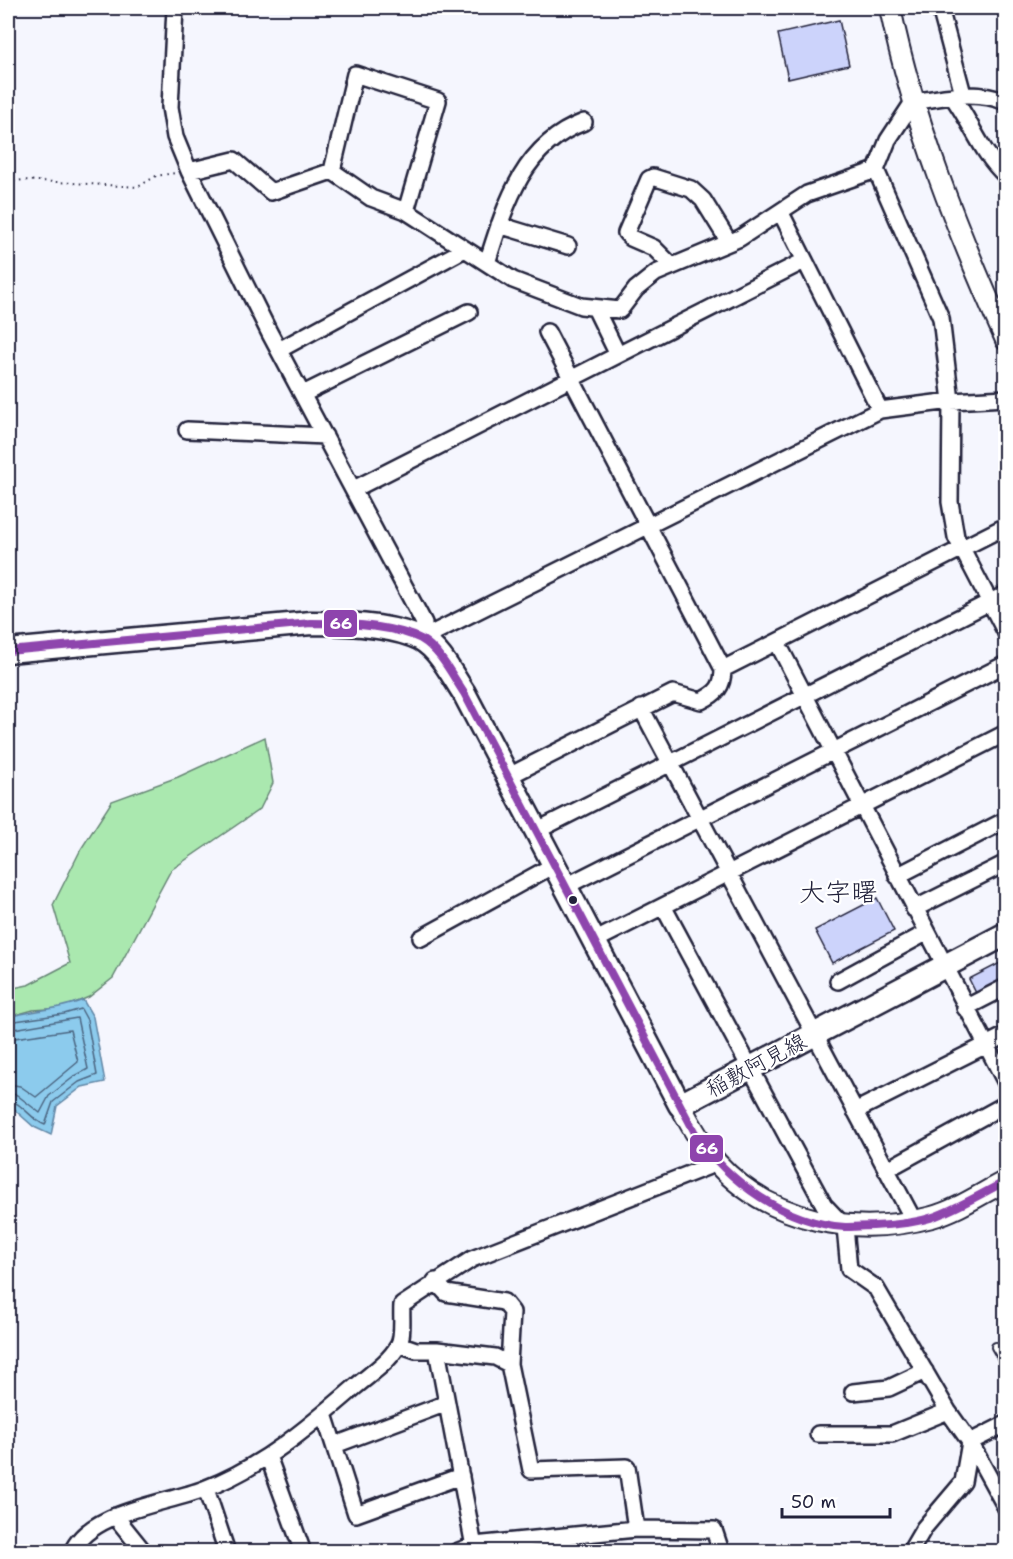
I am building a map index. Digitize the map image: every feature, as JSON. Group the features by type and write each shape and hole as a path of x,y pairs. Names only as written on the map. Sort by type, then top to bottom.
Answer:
{"main road":[{"path":"8,651 311,623 354,624 421,639"},
{"name":"稲敷阿見線","path":"421,639 436,652 459,686 680,1106 1005,934"}],"street":[{"path":"175,8 170,107 176,137 189,171 279,350 424,623 421,639"},
{"path":"890,8 913,102 958,230 1005,340"},
{"path":"940,8 958,95 984,153 1005,176"},
{"path":"332,171 355,74 438,101 406,211"},
{"path":"1005,102 992,96 958,95 913,102 888,140 876,170 888,204 941,318 951,401 950,502 956,537 1005,633"},
{"path":"487,263 514,185 530,161 553,138 568,128 584,122"},
{"path":"189,171 234,160 271,192 332,171"},
{"path":"332,171 371,198 406,211 513,280 581,306 620,310 636,289 656,273 729,242 781,213 807,194 876,170"},
{"path":"672,266 654,248 631,238 626,233 637,205 653,177 691,189 703,200 729,242"},
{"path":"781,213 880,410"},
{"path":"499,225 568,246"},
{"path":"279,350 465,249"},
{"path":"354,489 804,261"},
{"path":"595,308 618,355"},
{"path":"303,394 469,312"},
{"path":"507,777 673,693 701,701 715,694 723,683 723,669 547,332"},
{"path":"421,639 880,410 951,401 1005,398"},
{"path":"187,430 326,436"},
{"path":"723,669 1005,526"},
{"path":"536,831 1005,594"},
{"path":"777,642 1005,1083"},
{"path":"566,886 1005,664"},
{"path":"642,708 914,1221"},
{"path":"594,941 1005,733"},
{"path":"897,876 1005,820"},
{"path":"914,909 1005,863"},
{"path":"422,938 554,865"},
{"path":"663,906 824,1205 845,1227 849,1269 876,1288 948,1412 970,1442 1005,1508"},
{"path":"838,981 926,933"},
{"path":"965,1008 1005,987"},
{"path":"855,1111 1005,1035"},
{"path":"886,1170 1005,1104"},
{"path":"680,1106 695,1133 717,1163 733,1178 780,1207 810,1221 845,1227 891,1225 914,1221 955,1208 1005,1181"},
{"path":"72,1551 77,1539 115,1515 206,1489 268,1456 324,1414 385,1362 399,1344 402,1305 435,1281 472,1259 524,1237 717,1163"},
{"path":"435,1281 446,1293 504,1302 512,1312 512,1357 509,1364 531,1470 627,1467 636,1529"},
{"path":"399,1344 416,1350 437,1350 495,1357 509,1364"},
{"path":"437,1350 474,1548"},
{"path":"853,1392 889,1388 924,1371"},
{"path":"335,1444 447,1403"},
{"path":"818,1434 892,1434 948,1412"},
{"path":"324,1414 356,1514 461,1476"},
{"path":"970,1442 1005,1424"},
{"path":"910,1551 924,1528 963,1482 970,1442"},
{"path":"268,1456 303,1551"},
{"path":"206,1489 227,1551"},
{"path":"115,1515 144,1551"},
{"path":"456,1551 636,1529 714,1530 719,1545 718,1551"}],"lane":[{"path":"996,1347 1005,1364"}],"path":[{"path":"8,182 23,180 138,187 156,176 189,171"}],"green space":[{"path":"265,737 273,783 260,809 171,870 113,978 89,997 63,1008 33,1010 8,1017 8,989 28,985 70,963 53,905 81,849 112,801 178,777"}],"water":[{"path":"83,1000 93,1017 105,1082 82,1087 57,1106 51,1135 34,1127 8,1104 8,1017 65,1006"}],"building":[{"path":"839,20 849,65 788,79 778,34"},
{"path":"877,898 894,931 832,963 815,930"},
{"path":"1006,960 1006,981 977,995 969,979"}],"transit line":[{"name":"66","path":"8,651 311,623 352,624 382,628 410,634 421,639 440,656 464,693 695,1133 724,1168 760,1197 780,1208 801,1218 845,1227 897,1224 929,1218 954,1208 1006,1181"}],"district":[{"name":"大字曙","path":"838,891"}]}
